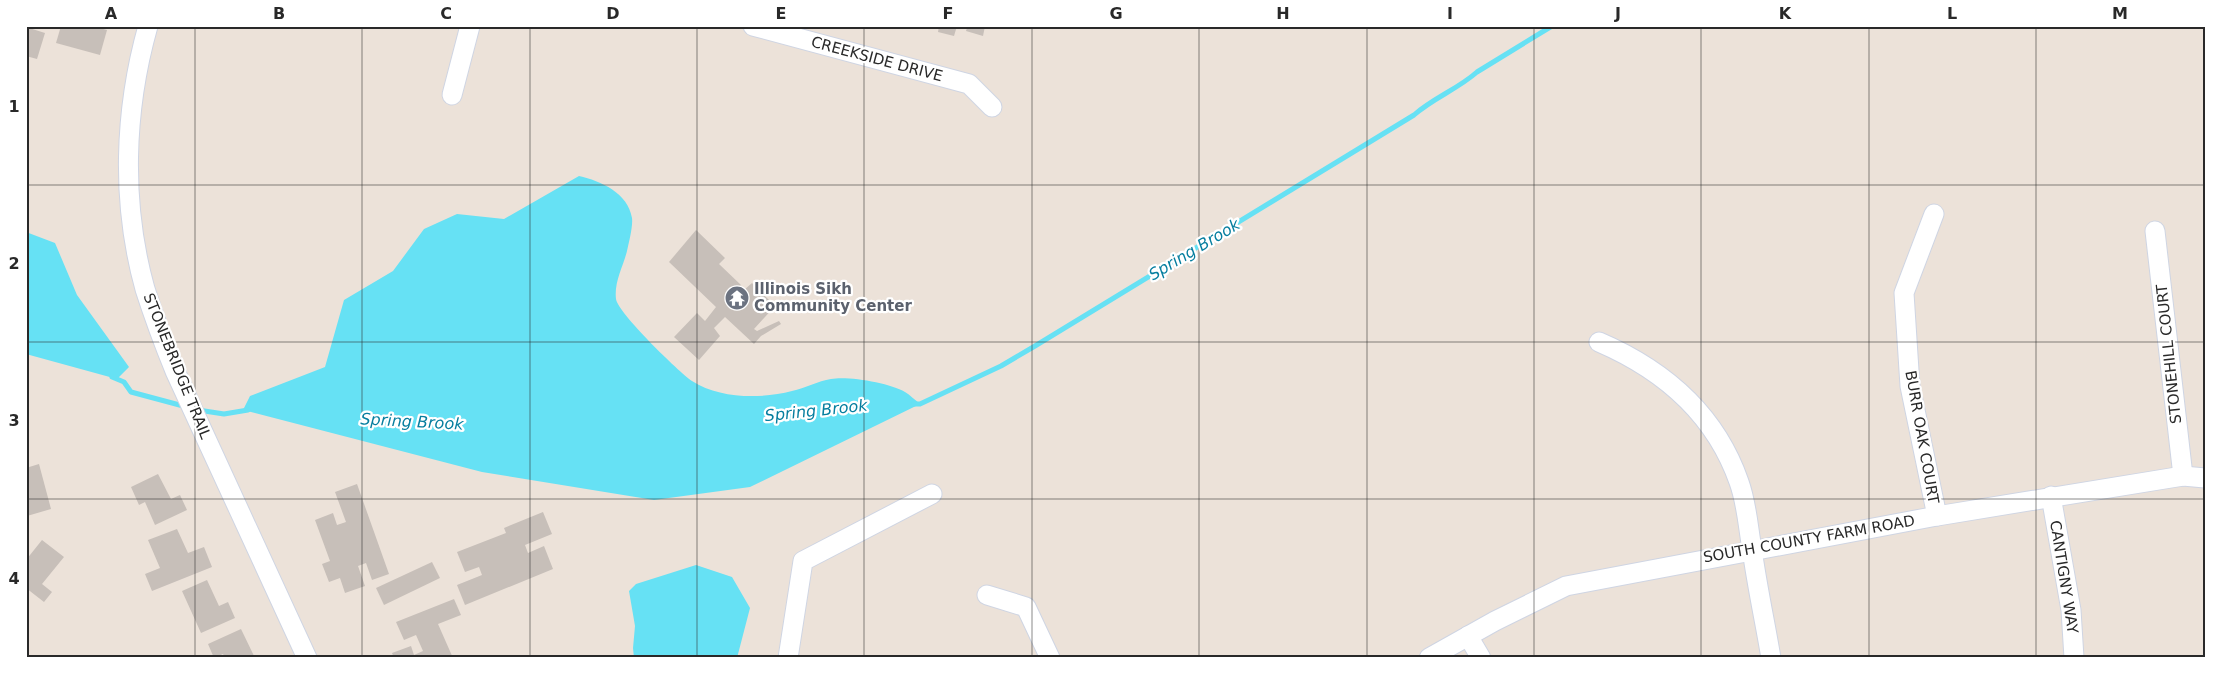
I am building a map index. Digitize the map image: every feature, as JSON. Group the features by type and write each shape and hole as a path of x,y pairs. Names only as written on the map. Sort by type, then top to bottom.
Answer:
{"street":[{"name":"STONEBRIDGE TRAIL","path":"148,26 136,76 130,117 128,152 130,202 136,249 145,287 156,324 175,371 307,658"},
{"path":"452,96 470,26"},
{"name":"CREEKSIDE DRIVE","path":"752,26 970,84 992,107"},
{"name":"BURR OAK COURT","path":"1934,214 1904,293 1910,386 1937,516"},
{"name":"STONEHILL COURT","path":"2155,231 2183,476"},
{"path":"1599,342 1646,365 1672,384 1695,407 1710,426 1726,453 1739,482 1747,513 1771,658"},
{"name":"SOUTH COUNTY FARM ROAD","path":"1429,658 1566,586 2051,496 2183,476 2205,478"},
{"path":"788,658 803,561 932,494"},
{"name":"CANTIGNY WAY","path":"2051,496 2071,610 2074,658"},
{"path":"987,595 1026,607 1050,658"},
{"path":"1468,636 1481,658"}],"water":[{"path":"579,176 596,181 612,190 619,195 629,209 632,218 631,230 618,281 616,299 619,306 637,329 692,381 715,391 741,396 754,396 780,394 831,379 858,379 898,389 907,393 920,404 750,487 654,500 482,472 243,410 250,396 325,367 344,300 393,271 424,229 457,214 504,219"},
{"path":"26,232 55,243 77,295 129,367 117,379 26,354"},
{"path":"696,565 732,577 750,608 737,658 634,658 635,626 629,591 636,584"}],"building":[{"path":"61,26 92,26 107,30 100,55 56,43"},
{"path":"939,26 957,26 954,36 938,32"},
{"path":"963,26 985,26 983,36 966,31 967,28"},
{"path":"26,27 45,33 37,59 26,56"},
{"name":"Illinois Sikh Community Center","path":"696,230 725,258 719,264 744,290 752,283 775,306 754,329 757,331 779,321 781,324 761,336 754,344 725,317 714,328 720,336 699,360 674,337 697,313 705,321 716,307 669,262"},
{"path":"39,464 51,509 27,516 26,468"},
{"path":"158,474 171,499 180,495 187,510 155,525 145,502 139,505 131,487"},
{"path":"357,484 389,574 372,580 366,563 358,566 365,586 345,593 340,578 329,582 322,564 330,561 315,520 333,513 337,525 346,522 335,492"},
{"path":"543,512 552,534 525,545 528,553 544,546 553,569 465,605 457,585 482,575 479,567 465,572 457,552 506,533 504,528"},
{"path":"177,529 188,553 204,547 212,567 152,591 145,574 160,568 148,540"},
{"path":"42,540 64,557 42,584 52,592 44,602 26,588 26,560"},
{"path":"432,562 440,578 384,605 376,588"},
{"path":"207,580 219,606 228,602 235,618 201,633 182,591"},
{"path":"454,599 461,615 438,624 453,658 394,658 392,653 411,646 414,655 423,651 416,635 404,640 396,622"},
{"path":"241,629 255,658 225,658 223,654 214,658 208,644"}],"waterway":[{"name":"Spring Brook","path":"914,404 920,404 1001,366 1035,346 1414,115 1477,72 1552,26"},
{"name":"Spring Brook","path":"112,377 124,382 131,392 187,407"},
{"name":"Spring Brook","path":"198,410 224,414 248,410"}],"place":[{"name":"Illinois Sikh Community Center","path":"737,298"}]}
